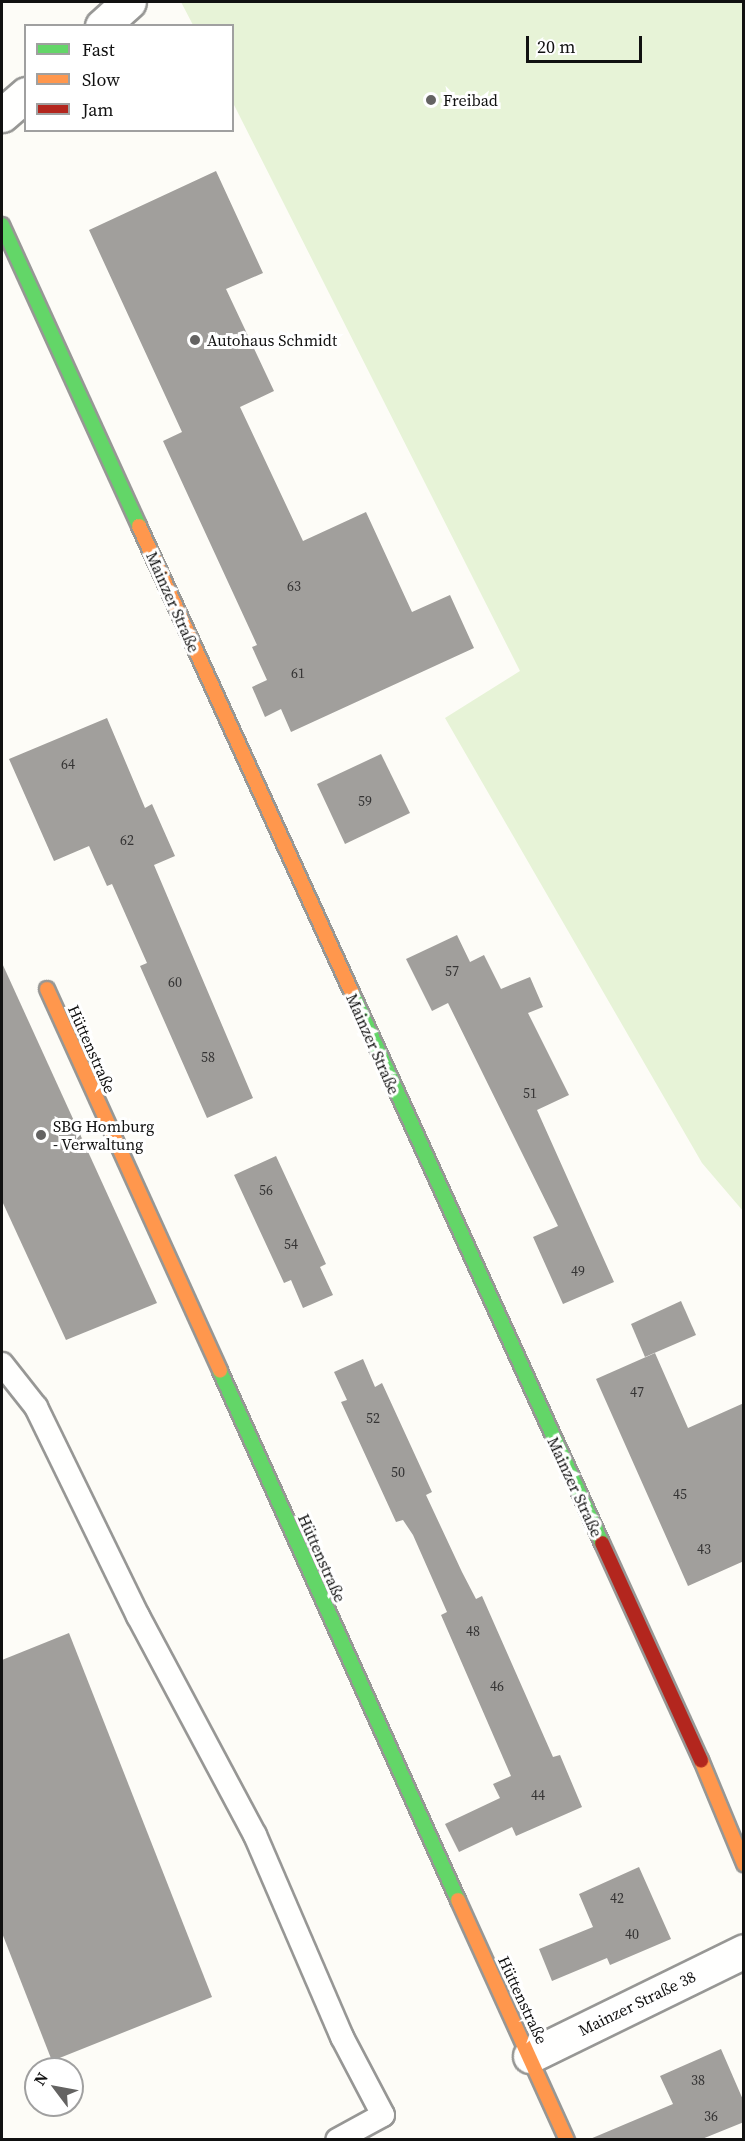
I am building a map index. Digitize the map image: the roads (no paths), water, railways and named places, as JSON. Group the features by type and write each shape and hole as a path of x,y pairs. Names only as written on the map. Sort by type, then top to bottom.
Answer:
{"street":[{"path":"104,24 129,2"},
{"path":"2,115 24,96"},
{"name":"Mainzer Straße","path":"2,225 698,1754 744,1864"},
{"name":"Hüttenstraße","path":"47,989 567,2139"},
{"name":"Mainzer Straße 38","path":"530,2056 744,1951"}],"lane":[{"path":"2,1364 36,1407 138,1616 255,1835 342,2037 383,2115 337,2139"}],"place":[{"name":"Freibad","path":"431,100"},
{"name":"Autohaus Schmidt","path":"195,340"},
{"name":"SBG Homburg - Verwaltung","path":"41,1135"}]}
